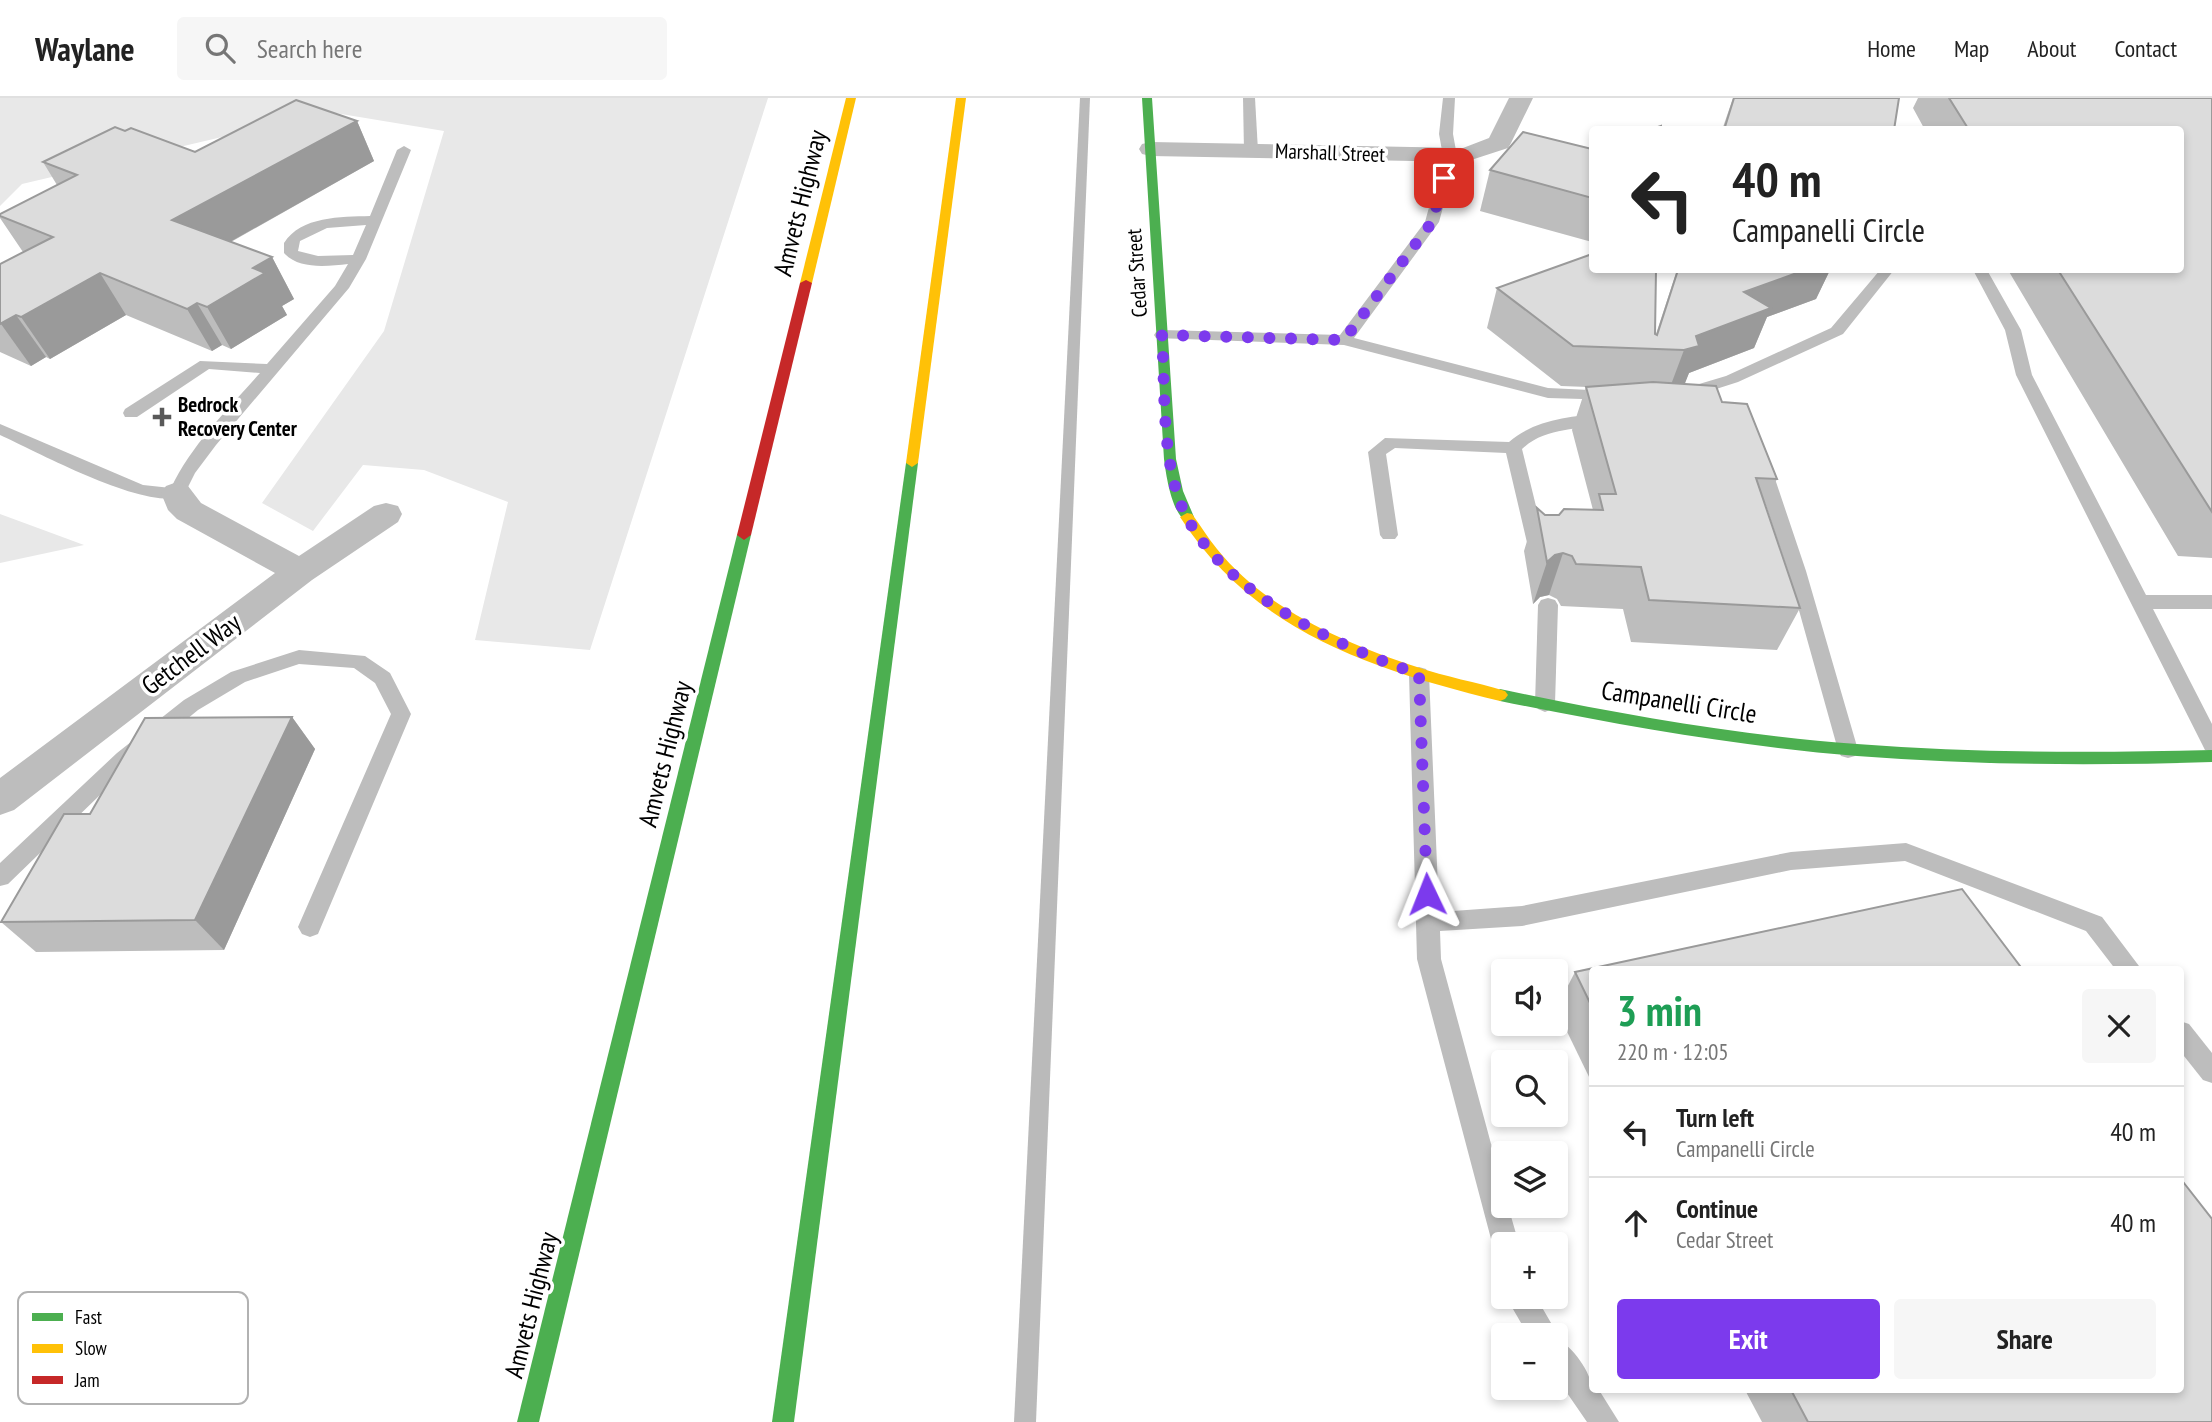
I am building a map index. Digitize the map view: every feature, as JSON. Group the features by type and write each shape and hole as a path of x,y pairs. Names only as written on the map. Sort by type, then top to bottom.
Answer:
{"main road":[{"name":"Amvets Highway","path":"528,1422 851,98"},
{"path":"783,1422 961,98"},
{"name":"Cedar Street","path":"1147,98 1172,475 1182,508 1191,525"},
{"name":"Campanelli Circle","path":"1191,525 1221,561 1281,610 1337,642 1419,674 1545,704 1746,739 1848,750 1998,759 2091,761 2212,756"}],"street":[{"name":"Marshall Street","path":"1150,149 1450,156 1490,148 1511,137 1521,98"},
{"path":"177,493 180,502 188,511 300,572"},
{"name":"Getchell Way","path":"0,799 300,572 386,514"}],"lane":[{"path":"1249,98 1251,151"},
{"path":"1344,340 1432,222 1450,156 1446,134 1449,98"},
{"path":"0,429 139,490 150,493 177,493 187,472 210,441 330,303 359,259 404,150"},
{"path":"359,259 308,261 291,254 289,248 299,235 320,225 375,220"},
{"path":"1670,398 1732,379 1837,331 1885,273"},
{"path":"1982,273 2013,330 2024,375 2212,744"},
{"path":"1162,335 1344,340 1548,393 1629,397"},
{"path":"131,413 205,364 273,369"},
{"path":"1513,447 1520,439 1559,424 1613,419"},
{"path":"1389,535 1377,452 1391,442 1513,447"},
{"path":"1513,447 1538,551"},
{"path":"1756,450 1797,571 1848,750"},
{"path":"2140,602 2212,602"},
{"path":"1545,704 1548,605"},
{"path":"0,877 124,759 202,698 238,677 299,657 358,661 383,678 401,715 310,928"},
{"path":"1419,674 1429,959 1503,1232"},
{"path":"1428,922 1522,916 1791,861 1906,852 2094,924 2127,966"},
{"path":"2184,1037 2212,1072"},
{"path":"1568,1370 1604,1422"}],"shaded area":[{"path":"0,98 768,98 590,650 475,640 508,502 424,470 363,465 313,531 262,503 384,331 444,131 329,112 22,184 0,206"},
{"path":"0,514 84,545 0,563"}],"building":[{"path":"1734,98 1899,98 1895,126 1725,126"},
{"path":"1949,98 2212,98 2212,512 2060,273 2184,273 2184,126 1966,126"},
{"path":"296,100 357,121 172,220 272,257 253,268 265,273 207,307 197,303 187,309 100,273 21,317 16,315 0,324 0,264 53,237 0,214 77,175 43,162 115,127 125,131 131,128 195,152"},
{"path":"1523,132 1589,148 1589,197 1490,170"},
{"path":"1589,255 1589,273 1656,273 1657,335 1677,273 1797,273 1744,292 1771,308 1696,336 1699,346 1684,350 1573,346 1497,288"},
{"path":"1653,382 1716,386 1722,402 1747,404 1777,479 1756,478 1800,608 1649,600 1641,567 1576,564 1572,556 1563,553 1555,555 1547,562 1537,508 1545,515 1559,515 1564,509 1603,510 1599,494 1616,494 1586,387"},
{"path":"292,717 195,920 1,922 64,814 90,814 145,718"},
{"path":"1962,889 2020,966 1603,966"},
{"path":"1589,969 1589,1001 1575,972"},
{"path":"2184,1183 2212,1219 2212,1422 1808,1422 1793,1393 2184,1393"}],"waterway":[{"path":"1025,1422 1085,98"}],"traffic: fast":[{"path":"1147,98 1170,459 1176,491 1187,517"},
{"path":"783,1422 912,463"},
{"path":"528,1422 744,535"},
{"path":"1500,695 1676,728 1854,750 2033,759 2212,756"}],"traffic: slow":[{"path":"806,283 851,98"},
{"path":"912,463 961,98"},
{"path":"1187,517 1213,554 1245,586 1283,613 1324,636 1368,655 1413,671 1500,695"}],"traffic: jam":[{"path":"744,535 806,283"}],"place":[{"name":"Bedrock Recovery Center","path":"162,417"}],"route":[{"path":"1427,894 1419,674 1353,649 1307,627 1258,593 1205,544 1182,508 1172,475 1162,335 1344,340 1432,222 1444,178"}]}
